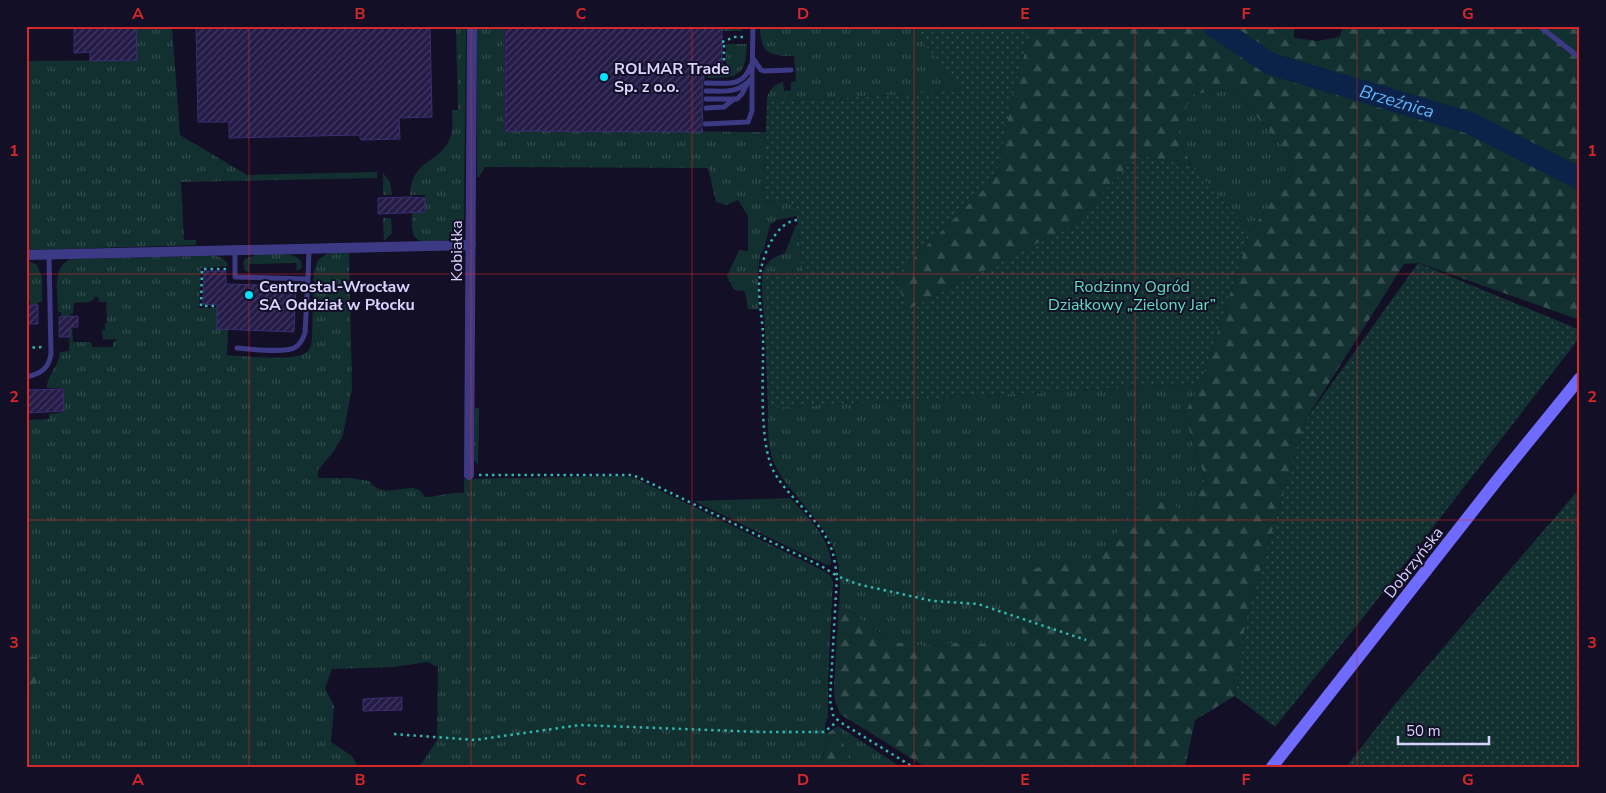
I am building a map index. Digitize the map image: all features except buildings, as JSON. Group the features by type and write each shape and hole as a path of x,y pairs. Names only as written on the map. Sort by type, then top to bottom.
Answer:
{"main road":[{"name":"Dobrzyńska","path":"1272,767 1498,479 1580,378"}],"street":[{"name":"Kobiałka","path":"469,475 472,26"},
{"path":"26,255 471,245"}],"lane":[{"path":"705,124 748,122 752,111 753,26"},
{"path":"1539,26 1580,58"},
{"path":"754,59 761,70 764,71 791,70"},
{"path":"706,82 730,83 740,81 748,72 754,59"},
{"path":"706,108 724,108 742,94 752,78"},
{"path":"706,91 734,91 748,83"},
{"path":"706,99 734,99"},
{"path":"238,348 285,350 299,345 305,333 309,248"},
{"path":"235,250 235,277 308,280"},
{"path":"26,377 45,370 50,363 49,255"}],"path":[{"path":"707,75 706,73 724,73 723,42 734,37 745,37 745,32"},
{"path":"797,220 787,222 782,226 770,245 761,268 764,432 773,469 783,484 818,525 829,542 835,560 836,576 830,700 833,715 913,767"},
{"path":"214,306 201,306 202,269 235,269"},
{"path":"26,348 51,347"},
{"path":"469,475 630,475 638,477 823,567 836,576 857,584 933,601 978,604 1086,640"},
{"path":"394,734 475,740 580,725 752,732 824,732 838,719"}],"green space":[{"path":"136,26 172,26 180,135 247,175 377,172 377,178 181,182 184,240 196,240 196,245 26,250 26,61 137,60"},
{"path":"456,26 466,26 464,223 458,233 450,238 434,242 424,242 414,236 412,212 425,211 425,195 410,195 415,175 420,168 440,153 450,138 452,110 458,110"},
{"path":"477,26 504,26 504,130 766,132 763,200 790,202 796,208 797,216 777,220 770,225 764,249 760,255 758,271 759,309 748,309 745,291 734,290 727,276 739,250 748,251 748,216 738,200 727,205 716,202 708,168 485,167 479,177 477,177"},
{"path":"722,26 742,26 742,31 722,31"},
{"path":"760,26 910,26 963,91 767,102 769,92 776,85 783,82 784,91 791,90 791,82 796,81 794,56 768,52 762,42"},
{"name":"Rodzinny Ogród Działkowy „Zielony Jar”","path":"910,26 1032,26 1013,95 995,178 895,277 907,310 1073,225 1138,155 1192,166 1250,232 1201,383 768,408 765,332 768,331 766,277 804,277 796,208 790,202 763,200 767,102 962,91"},
{"path":"1032,26 1294,26 1294,38 1317,41 1339,37 1344,26 1580,26 1580,320 1419,263 1404,264 1305,421 1246,620 1235,696 1195,720 1185,767 925,767 840,714 835,701 834,687 839,604 895,642 925,646 966,642 1024,647 1018,601 1024,573 1056,561 1099,561 1140,504 1171,501 1189,519 1205,478 1184,414 1201,383 1250,232 1293,171 1289,154 1234,89 1193,94 1179,122 1178,139 1192,166 1138,155 1073,225 907,310 895,277 995,178 1013,95"},
{"path":"726,44 747,44 745,63 742,69 733,76 708,78 708,75 726,75"},
{"path":"1234,89 1289,154 1293,171 1250,232 1192,166 1178,139 1179,122 1193,94"},
{"path":"383,173 390,182 392,195 383,195"},
{"path":"383,218 391,218 392,233 384,241"},
{"path":"796,225 798,225 804,277 768,332 765,332 762,291 764,269 773,259 785,253"},
{"path":"280,253 292,255 301,261 302,268 297,271 296,263 249,264 249,272 245,271 243,263 245,259 256,255"},
{"path":"328,253 349,253 352,388 343,435 334,451 318,470 318,478 350,478 369,481 375,487 388,491 413,488 420,491 425,497 464,493 464,479 619,476 635,478 824,571 830,575 833,582 828,716 825,725 826,734 822,767 417,767 422,763 437,740 438,667 428,662 394,667 332,669 325,688 334,706 331,742 352,756 358,767 26,767 26,696 31,695 45,657 26,657 26,420 49,419 49,414 64,412 63,388 47,388 47,383 60,352 69,351 70,327 72,327 73,342 91,342 92,347 113,347 113,342 116,341 116,339 103,340 102,330 105,330 105,323 107,323 106,302 99,302 98,297 94,297 94,300 91,300 91,302 74,303 73,314 70,314 70,317 61,317 61,312 58,312 57,290 60,269 70,259 214,256 221,258 225,260 228,266 201,268 199,308 217,308 217,329 228,329 227,355 281,358 301,355 307,352 310,347 312,339 314,271 318,260"},
{"path":"26,260 37,265 42,277 42,302 37,303 37,305 30,305 30,301 26,301"},
{"path":"1418,263 1580,330 1580,337 1366,614 1275,727 1235,696 1246,620 1305,421"},
{"path":"1201,383 1184,414 1205,478 1189,519 1140,504 1099,561 1056,561 1024,647 966,642 925,646 895,642 839,604 840,584 836,554 824,531 780,475 771,454 769,443 768,408"},
{"path":"475,408 479,408 478,465 474,460"},
{"path":"1580,488 1580,767 1346,767 1395,704"},
{"path":"790,498 823,537 830,555 831,565 809,557 694,501"},
{"path":"26,657 45,657 40,678 31,695 26,696"},
{"path":"838,726 901,767 853,767 846,753"},
{"path":"838,726 846,753 853,767 822,767 826,734"}],"waterway":[{"name":"Brzeźnica","path":"1214,26 1271,64 1470,123 1580,179"}],"place":[{"name":"ROLMAR Trade Sp. z o.o.","path":"604,77"},
{"name":"Centrostal-Wrocław SA Oddział w Płocku","path":"249,295"}]}
